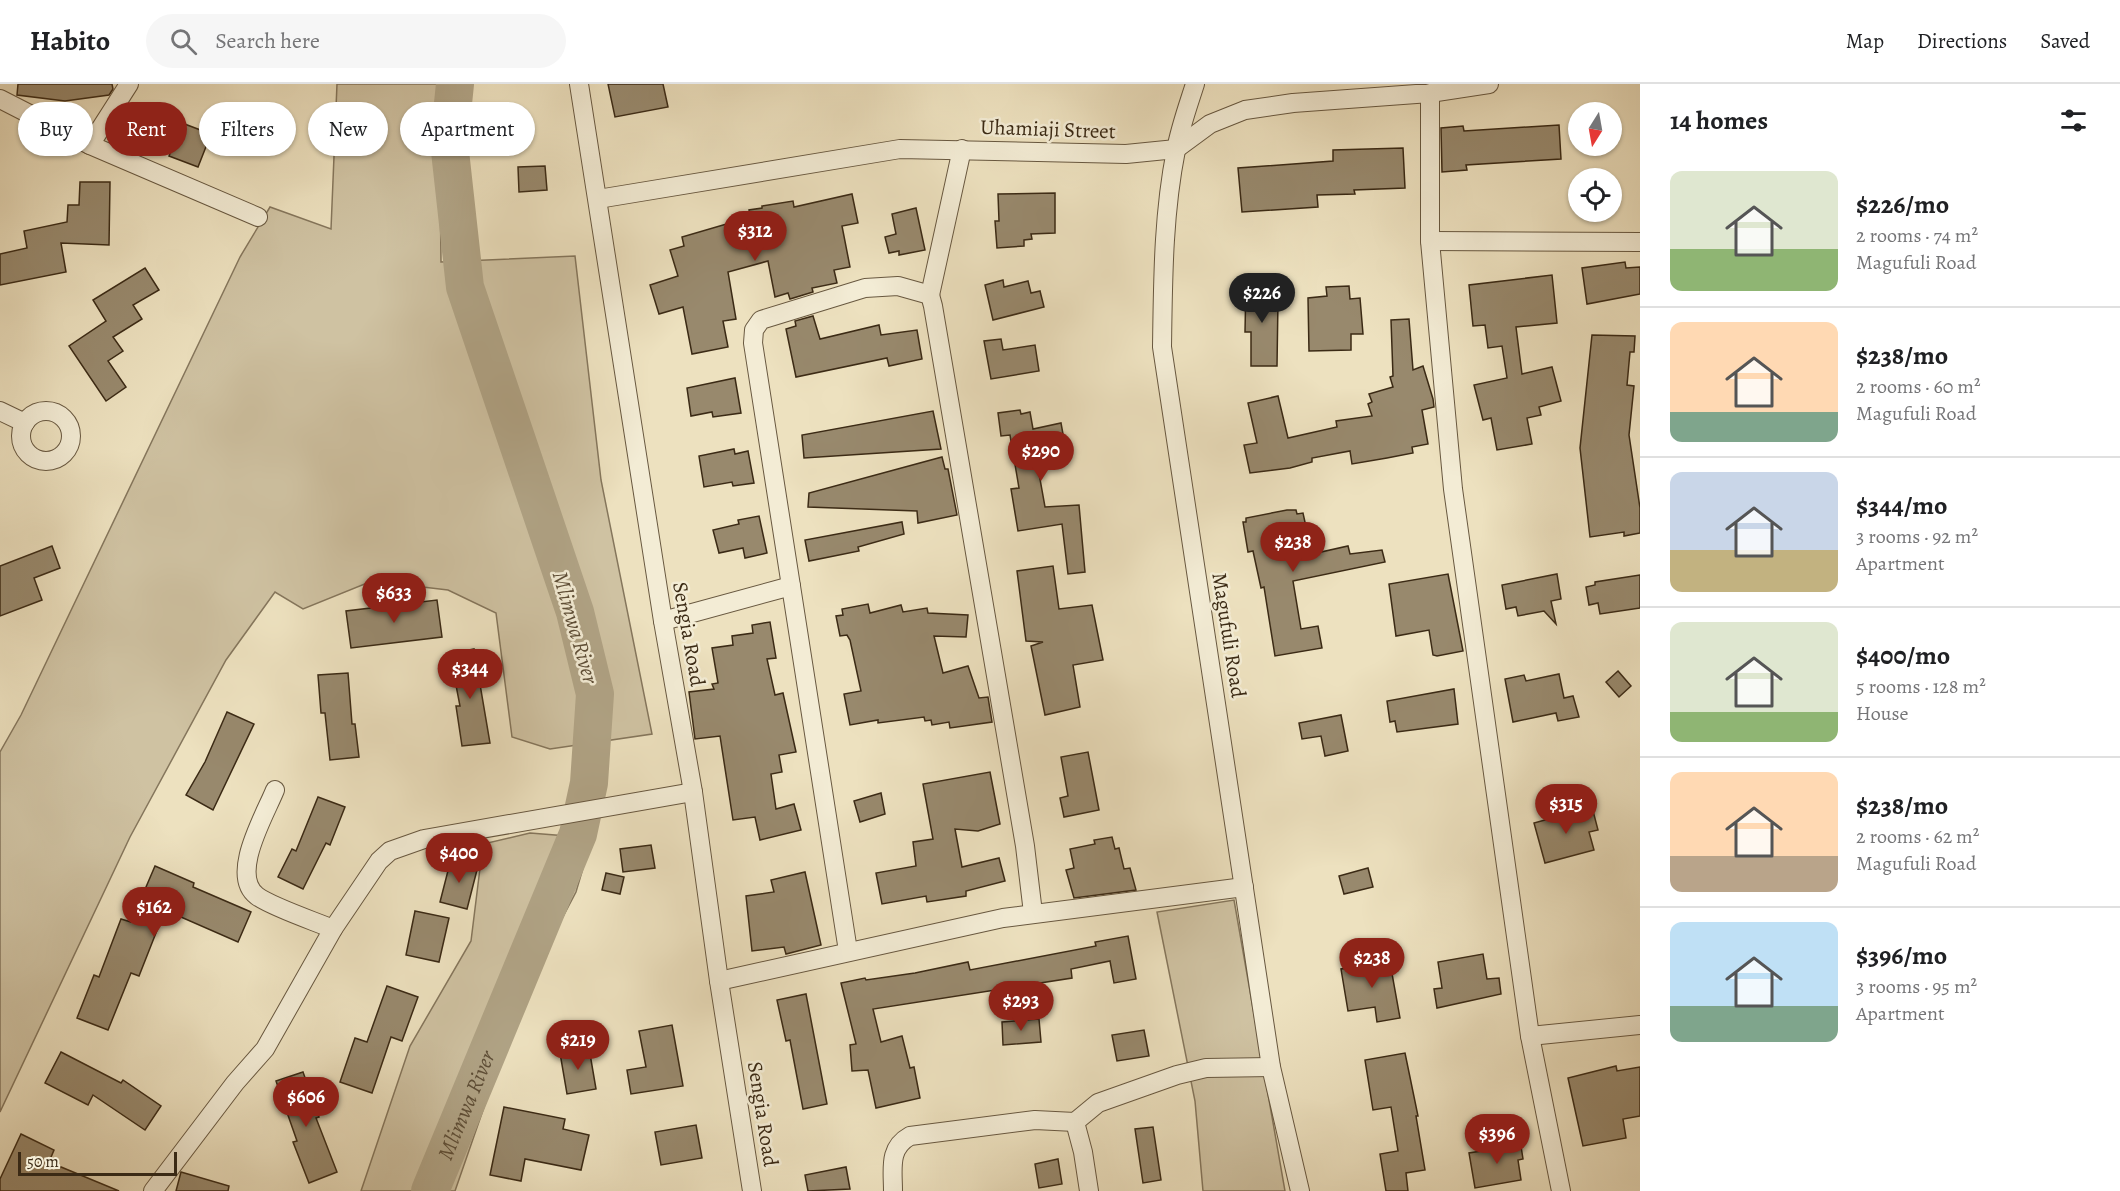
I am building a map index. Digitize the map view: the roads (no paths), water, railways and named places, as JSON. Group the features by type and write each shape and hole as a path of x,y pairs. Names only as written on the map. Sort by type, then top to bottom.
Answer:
{"street":[{"path":"93,140 129,84"},
{"name":"Sengia Road","path":"579,84 663,621 693,792 719,981 752,1191"},
{"name":"Magufuli Road","path":"1195,84 1176,149 1167,204 1162,271 1162,347 1271,1067 1300,1191"},
{"path":"1176,149 1210,124 1245,110 1293,103 1430,93 1489,84"},
{"path":"1430,93 1430,241 1453,489 1530,1036 1561,1191"},
{"path":"0,99 18,108"},
{"path":"93,146 258,217"},
{"name":"Uhamiaji Street","path":"598,199 900,149 1126,154 1176,149"},
{"path":"962,149 930,295 1017,799 1033,913"},
{"path":"1430,241 1640,242"},
{"path":"848,951 754,358 754,330 761,320 865,288 898,286 930,295"},
{"path":"0,411 25,423"},
{"path":"663,621 791,586"},
{"path":"275,790 248,856 245,876 256,895 333,929"},
{"path":"153,1191 235,1083 265,1049 333,929 379,861 390,851 424,839 562,813 608,808 693,792"},
{"path":"719,981 848,951 1033,913 1244,887"},
{"path":"1530,1036 1640,1025"},
{"path":"894,1191 895,1149 901,1141 910,1136 1035,1120 1075,1122 1098,1103 1177,1075 1206,1068 1271,1067"},
{"path":"1075,1122 1083,1152 1089,1191"}],"waterway":[{"name":"Mlimwa River","path":"430,1191 578,834 589,783 595,694 575,612 465,287 449,142 455,84"}]}
